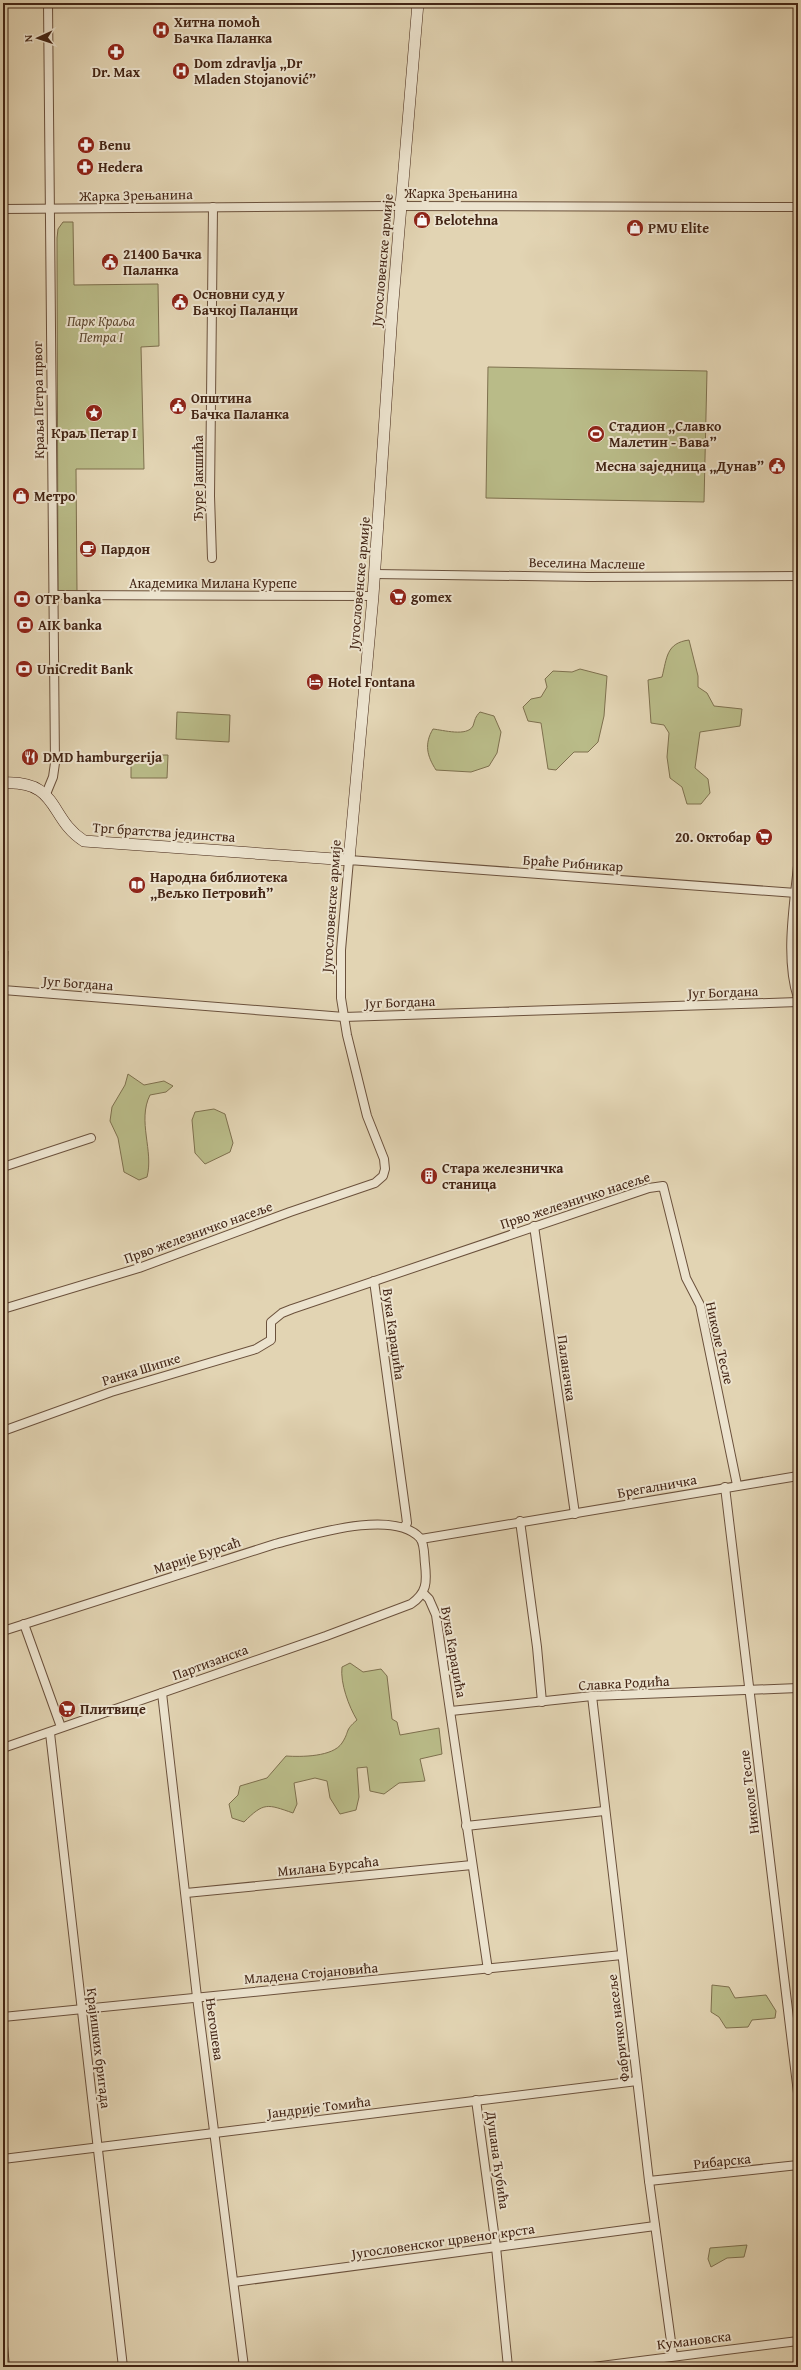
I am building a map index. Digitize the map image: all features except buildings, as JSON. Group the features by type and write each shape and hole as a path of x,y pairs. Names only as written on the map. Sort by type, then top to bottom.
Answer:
{"street":[{"name":"Краља Петра првог","path":"46,794 53,777 55,763 48,3"},
{"name":"Југословенске армије","path":"384,1159 367,1116 344,1017 341,950 375,574 401,206 418,3"},
{"name":"Жарка Зрењанина","path":"3,209 401,206 798,206"},
{"name":"Ђуре Јакшића","path":"212,558 210,490 213,207"},
{"name":"Веселина Маслеше","path":"375,574 588,577 798,576"},
{"name":"Академика Милана Курепе","path":"53,595 373,596"},
{"name":"Трг братства јединства","path":"3,783 29,785 46,794 67,826 84,841 349,860"},
{"name":"Браће Рибникар","path":"349,860 796,893"},
{"path":"798,866 792,960 793,979 798,998"},
{"name":"Југ Богдана","path":"3,990 344,1017 798,1002"},
{"path":"3,1167 91,1138"},
{"name":"Прво железничко насеље","path":"3,1309 139,1268 375,1182 382,1176 385,1170 384,1159"},
{"name":"Прво железничко насеље","path":"271,1322 282,1313 374,1281 648,1188 663,1186"},
{"name":"Николе Тесле","path":"663,1186 686,1278 700,1305 737,1485"},
{"name":"Паланачка","path":"534,1226 575,1514"},
{"name":"Вука Караџића","path":"374,1281 407,1523 404,1527"},
{"name":"Ранка Шипке","path":"3,1431 111,1392 256,1349 270,1340 271,1322"},
{"name":"Брегалничка","path":"421,1539 520,1521 575,1514 725,1487 798,1476"},
{"name":"Николе Тесле","path":"725,1487 798,2093"},
{"path":"520,1521 538,1647 542,1702"},
{"name":"Марије Бурсаћ","path":"3,1631 282,1542 364,1525 404,1527"},
{"path":"404,1527 421,1539 427,1580 423,1593"},
{"name":"Вука Караџића","path":"423,1593 429,1599 436,1615 488,1970"},
{"name":"Партизанска","path":"3,1748 50,1733 61,1727 162,1693 411,1604 423,1593"},
{"path":"24,1624 61,1727"},
{"name":"Славка Родића","path":"451,1710 592,1696 798,1688"},
{"name":"Његошева","path":"162,1693 197,1997 216,2133 244,2367"},
{"name":"Фабричко насеље","path":"592,1696 604,1811 649,2181 673,2356"},
{"name":"Крајишких бригада","path":"50,1733 81,2008 99,2147 123,2367"},
{"path":"466,1826 604,1811"},
{"name":"Милана Бурсаћа","path":"186,1893 472,1864"},
{"name":"Младена Стојановића","path":"3,2017 81,2008 488,1970 622,1955"},
{"name":"Јандрије Томића","path":"3,2159 476,2100 637,2082"},
{"name":"Душана Ћубића","path":"476,2100 496,2247 508,2367"},
{"name":"Рибарска","path":"649,2181 798,2165"},
{"name":"Југословенског црвеног крста","path":"234,2282 655,2226"},
{"name":"Кумановска","path":"593,2367 798,2341"},
{"path":"3,2346 5,2367"}],"green space":[{"name":"Парк Краља Петра I","path":"63,222 73,222 74,285 158,284 159,346 141,347 144,469 76,469 77,592 58,591 57,238 58,229"},
{"name":"Стадион „Славко Малетин - Вава”","path":"488,367 707,371 704,502 486,498"},
{"path":"689,640 698,676 698,687 707,693 714,706 742,709 740,726 700,732 695,768 708,779 710,793 701,804 687,804 682,787 670,778 667,757 669,733 664,725 651,723 648,680 662,677 669,652 676,644"},
{"path":"580,669 607,676 604,716 598,742 588,752 574,752 556,770 548,769 541,723 528,721 523,707 531,699 541,697 547,687 545,679 553,671 572,672"},
{"path":"177,712 230,715 229,742 176,739"},
{"path":"480,712 494,716 501,732 497,753 489,766 471,772 436,770 430,760 428,750 428,740 433,729 454,732 466,731 473,726 476,717"},
{"path":"131,755 168,755 167,778 131,778"},
{"path":"3,951 8,951 7,977 3,976"},
{"path":"128,1074 144,1085 164,1081 173,1086 166,1092 150,1095 146,1105 145,1126 149,1167 147,1177 139,1180 124,1172 118,1138 110,1121 112,1107 125,1085"},
{"path":"214,1109 225,1114 233,1143 230,1152 205,1164 195,1153 192,1120 195,1112"},
{"path":"350,1663 363,1672 381,1669 387,1676 392,1719 397,1722 400,1735 439,1728 442,1754 420,1759 425,1781 399,1783 384,1794 370,1791 367,1767 357,1768 359,1797 356,1810 340,1814 330,1798 327,1781 315,1778 294,1783 297,1804 293,1813 277,1808 266,1807 256,1811 244,1822 232,1818 229,1804 238,1795 240,1786 267,1778 286,1756 324,1754 338,1748 342,1743 349,1729 357,1720 348,1702 342,1680 342,1667"},
{"path":"712,1985 729,1987 735,1998 766,1995 776,2011 775,2018 752,2020 748,2027 726,2028 719,2017 711,2012"},
{"path":"747,2245 744,2257 727,2258 711,2267 708,2259 710,2248"}],"place":[{"name":"Хитна помоћ Бачка Паланка","path":"161,30"},
{"name":"Dr. Max","path":"116,52"},
{"name":"Dom zdravlja „Dr Mladen Stojanović”","path":"181,71"},
{"name":"Benu","path":"86,145"},
{"name":"Hedera","path":"85,167"},
{"name":"Belotehna","path":"422,220"},
{"name":"PMU Elite","path":"635,228"},
{"name":"21400 Бачка Паланка","path":"110,262"},
{"name":"Основни суд у Бачкој Паланци","path":"180,302"},
{"name":"Општина Бачка Паланка","path":"178,406"},
{"name":"Краљ Петар I","path":"94,413"},
{"name":"Стадион „Славко Малетин - Вава”","path":"596,434"},
{"name":"Месна заједница „Дунав”","path":"777,466"},
{"name":"Метро","path":"21,496"},
{"name":"Пардон","path":"88,549"},
{"name":"gomex","path":"398,597"},
{"name":"OTP banka","path":"22,599"},
{"name":"AIK banka","path":"25,625"},
{"name":"UniCredit Bank","path":"24,669"},
{"name":"Hotel Fontana","path":"315,682"},
{"name":"DMD hamburgerija","path":"30,757"},
{"name":"20. Октобар","path":"764,837"},
{"name":"Народна библиотека „Вељко Петровић”","path":"137,885"},
{"name":"Стара железничка станица","path":"429,1176"},
{"name":"Плитвице","path":"67,1709"}]}
